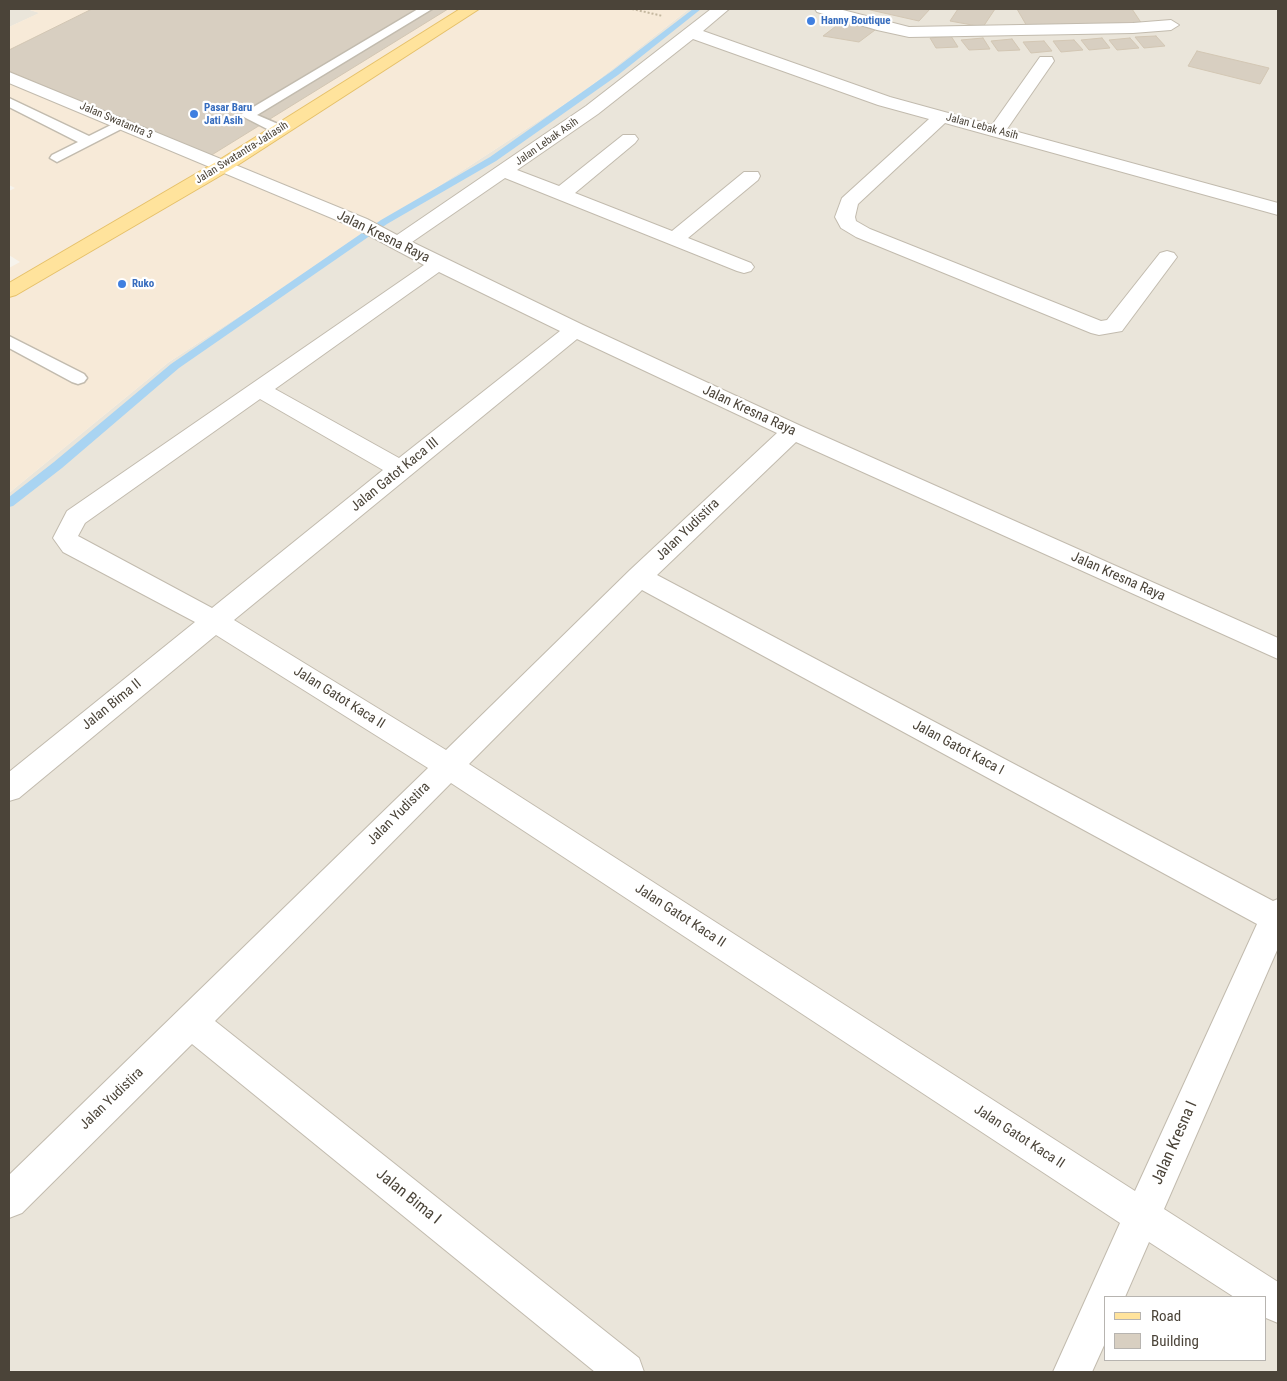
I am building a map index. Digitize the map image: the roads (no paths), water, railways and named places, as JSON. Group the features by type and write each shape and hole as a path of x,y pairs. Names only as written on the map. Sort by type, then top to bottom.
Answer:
{"main road":[{"name":"Jalan Swatantra-Jatiasih","path":"9,291 223,166 471,9"}],"street":[{"name":"Jalan Lebak Asih","path":"393,240 504,172 592,110 721,9"},
{"path":"823,9 883,27 910,32 1133,28 1171,25"},
{"name":"Jalan Lebak Asih","path":"690,32 884,101 997,130 1278,209"},
{"path":"997,130 1046,61"},
{"name":"Jalan Swatantra 3","path":"9,77 223,166"},
{"path":"942,116 849,202 845,217 848,224 863,233 1099,328 1114,326 1167,257"},
{"path":"563,193 629,139"},
{"name":"Jalan Kresna Raya","path":"223,166 360,223 438,264 575,330 793,431 1278,649"},
{"path":"504,172 563,193 744,266"},
{"path":"674,239 751,176"},
{"path":"400,469 260,390 438,264"},
{"name":"Jalan Gatot Kaca III","path":"216,621 400,469 575,330"},
{"name":"Jalan Gatot Kaca II","path":"260,390 76,517 68,527 65,538 72,546 216,621 448,766 1266,1296"},
{"name":"Jalan Yudistira","path":"9,1200 639,577 793,431"},
{"name":"Jalan Gatot Kaca I","path":"639,577 1278,917"},
{"name":"Jalan Bima II","path":"9,789 216,621"},
{"name":"Jalan Kresna I","path":"1106,1296 1278,917"},
{"name":"Jalan Bima I","path":"191,1022 625,1372"},
{"name":"Jalan Gatot Kaca II","path":"1267,1297 1278,1304"},
{"name":"Jalan Kresna I","path":"1072,1372 1104,1301"}],"lane":[{"path":"280,130 247,115 426,9"},
{"path":"9,102 35,87"},
{"path":"9,102 89,142"},
{"path":"57,158 124,124"},
{"path":"9,341 78,378"}],"waterway":[{"path":"9,503 58,465 175,366 384,222 493,159 615,73 697,9"}],"place":[{"name":"Hanny Boutique","path":"811,21"},
{"name":"Pasar Baru Jati Asih","path":"194,114"},
{"name":"Ruko","path":"122,284"}]}
